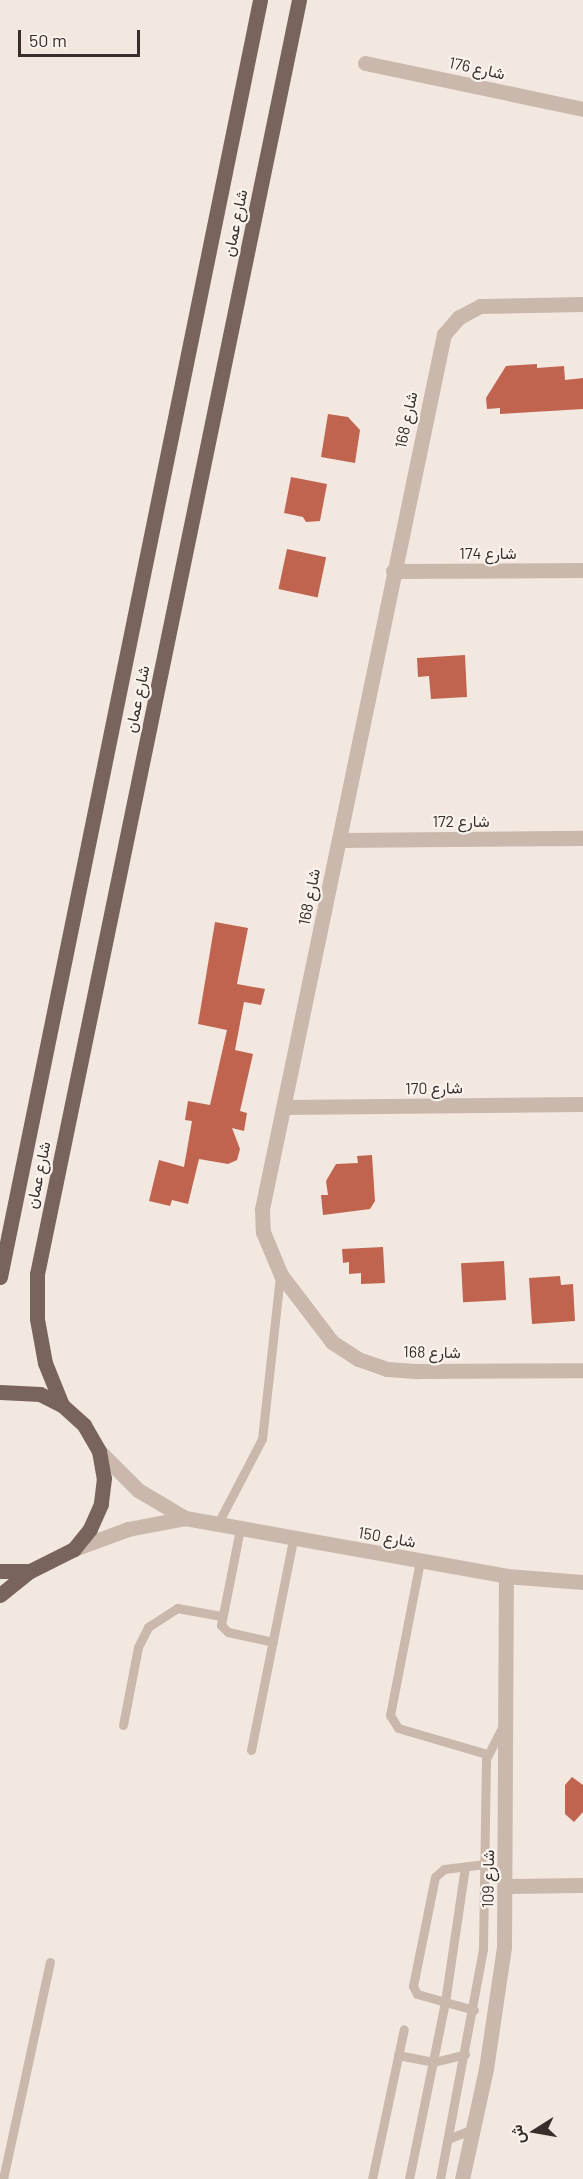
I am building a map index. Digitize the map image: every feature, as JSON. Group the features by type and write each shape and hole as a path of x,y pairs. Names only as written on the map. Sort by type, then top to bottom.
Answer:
{"main road":[{"name":"شارع عمان","path":"0,1277 260,0"},
{"name":"شارع عمان","path":"62,1405 45,1363 37,1319 37,1274 299,0"},
{"path":"0,1392 40,1394 62,1405 84,1425 99,1451 104,1478 101,1504 90,1529 74,1549 30,1571 0,1595"},
{"path":"0,1571 30,1571"}],"street":[{"name":"شارع 176","path":"364,63 583,109"},
{"name":"شارع 168","path":"583,303 480,306 459,317 444,334 262,1209 263,1232 280,1275 332,1342 358,1359 387,1369 583,1370"},
{"name":"شارع 174","path":"393,572 583,570"},
{"name":"شارع 172","path":"339,840 583,838"},
{"name":"شارع 170","path":"285,1107 583,1104"},
{"name":"شارع 150","path":"99,1451 138,1490 185,1518 506,1576 583,1582"},
{"name":"شارع 150","path":"74,1549 128,1529 185,1518"},
{"name":"شارع 109","path":"462,2179 496,2008 507,1886 506,1576"},
{"path":"507,1886 583,1885"}],"lane":[{"path":"218,1525 255,1461 262,1439 280,1275"},
{"path":"240,1529 221,1616 228,1632 273,1642"},
{"path":"251,1750 293,1539"},
{"path":"420,1561 390,1715 398,1728 487,1754"},
{"path":"123,1725 140,1640 148,1627 177,1608 221,1616"},
{"path":"440,2179 474,2010 485,1918 487,1754 507,1719"},
{"path":"474,2010 417,1994 412,1986 435,1877 444,1869 486,1864"},
{"path":"409,2179 445,2002 465,1866"},
{"path":"3,2179 50,1962"},
{"path":"372,2179 404,2029"},
{"path":"398,2055 434,2062 465,2054"},
{"path":"448,2139 473,2129"}],"building":[{"path":"537,364 537,368 564,366 565,380 583,378 583,409 500,414 500,408 487,409 486,398 506,366"},
{"path":"328,414 348,417 360,430 355,463 321,457"},
{"path":"291,477 327,484 320,521 306,522 303,517 284,513"},
{"path":"287,549 326,557 318,597 278,589"},
{"path":"465,655 467,697 431,699 429,676 418,677 417,658"},
{"path":"215,922 248,928 237,984 265,989 261,1005 244,1002 235,1050 253,1054 240,1111 247,1113 244,1131 232,1128 240,1149 237,1160 228,1164 199,1159 188,1204 172,1200 170,1206 149,1201 159,1160 184,1167 192,1121 185,1120 188,1101 210,1105 227,1030 198,1024"},
{"path":"372,1155 375,1201 370,1209 323,1215 321,1195 328,1195 326,1181 336,1164 358,1163 357,1156"},
{"path":"383,1247 385,1283 361,1284 361,1273 349,1274 349,1262 343,1263 342,1249"},
{"path":"504,1261 506,1300 463,1302 461,1263"},
{"path":"560,1276 561,1285 573,1284 575,1321 532,1324 529,1278"},
{"path":"572,1777 583,1785 583,1812 574,1822 565,1814 565,1785"}]}
